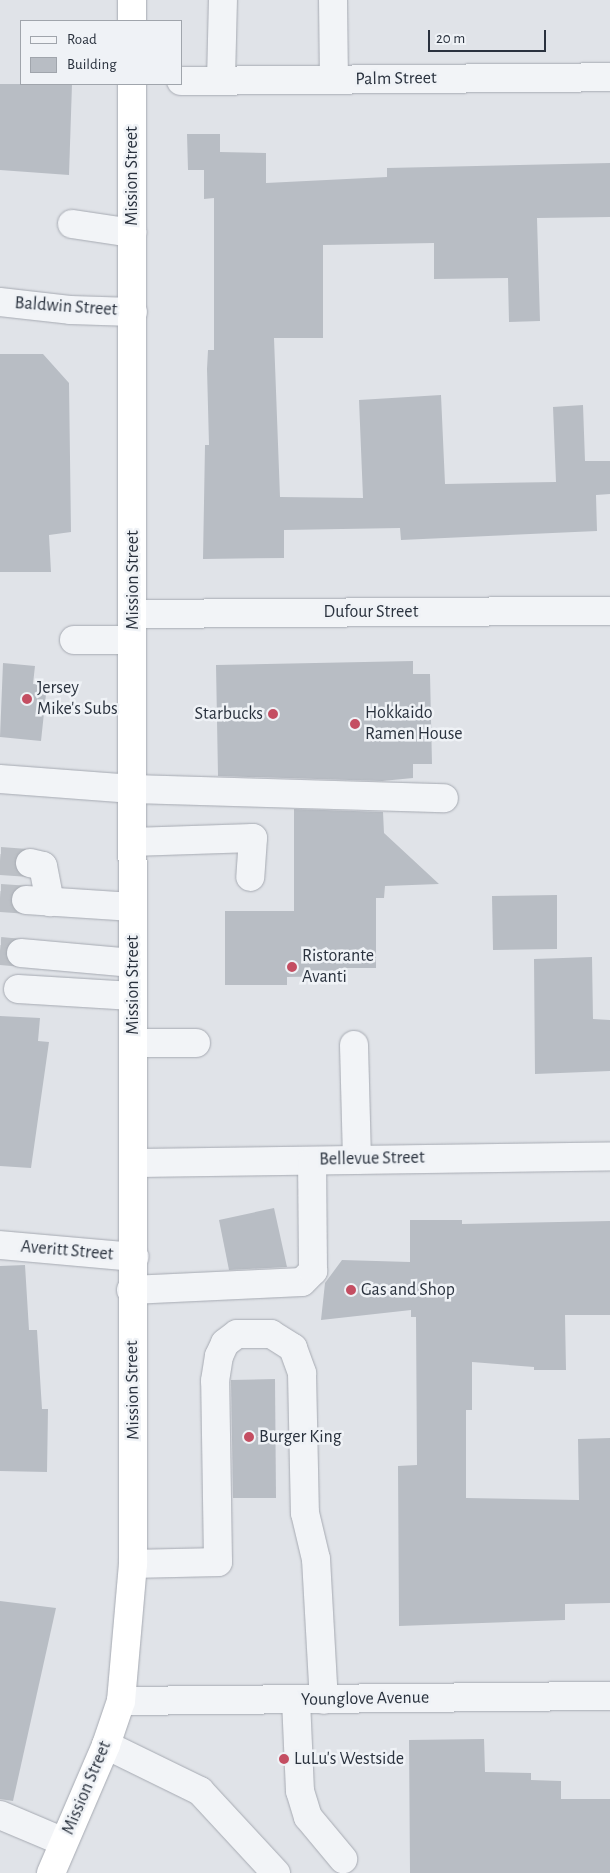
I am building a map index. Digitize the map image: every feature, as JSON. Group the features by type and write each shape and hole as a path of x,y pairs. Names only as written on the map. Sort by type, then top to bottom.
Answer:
{"highway":[{"path":"132,0 132,20"},
{"name":"Mission Street","path":"51,1873 106,1745 120,1701 133,1564 131,1290 134,1257 132,85"}],"street":[{"path":"221,80 224,0"},
{"path":"333,0 334,80"},
{"name":"Palm Street","path":"182,81 610,76"},
{"path":"72,224 132,233"},
{"name":"Baldwin Street","path":"0,302 70,310 133,312"},
{"name":"Dufour Street","path":"74,640 132,627 610,611"},
{"path":"0,779 133,789 444,798"},
{"path":"132,842 253,838 250,877"},
{"path":"30,864 43,866 38,901 134,907"},
{"path":"21,953 133,963"},
{"path":"18,989 133,996"},
{"path":"133,1043 196,1043"},
{"path":"354,1045 357,1160"},
{"name":"Bellevue Street","path":"134,1163 610,1156"},
{"path":"131,1290 302,1282 313,1271 312,1160"},
{"name":"Averitt Street","path":"0,1245 134,1257"},
{"path":"133,1564 218,1562 215,1381 219,1356 225,1343 237,1334 254,1332 272,1334 293,1348 300,1365 305,1513 316,1559 324,1700"},
{"name":"Younglove Avenue","path":"120,1701 610,1696"},
{"path":"296,1700 300,1791 308,1817 343,1859"},
{"path":"106,1745 200,1791 276,1873"},
{"path":"0,1815 64,1842"}],"building":[{"path":"0,84 72,85 69,175 0,170"},
{"path":"187,134 220,134 220,152 266,153 266,183 387,177 387,168 610,163 610,217 537,218 540,321 509,322 508,278 434,279 434,243 323,245 323,338 274,338 280,497 363,498 359,400 441,395 445,484 556,482 553,407 583,405 585,461 610,461 610,494 596,495 597,531 401,540 400,528 284,530 284,558 203,559 205,445 209,445 208,350 214,350 214,198 204,199 204,170 188,170"},
{"path":"0,354 43,354 69,383 71,532 49,535 51,572 0,572"},
{"path":"413,661 413,674 430,674 432,764 413,764 413,778 382,781 218,776 216,665"},
{"name":"Jersey Mike's Subs","path":"3,663 35,666 33,684 47,685 41,741 0,737"},
{"path":"294,809 383,812 384,833 439,884 385,886 384,898 376,898 376,968 339,968 339,976 287,977 287,985 225,985 225,911 294,911"},
{"path":"557,895 557,949 493,950 492,896"},
{"path":"592,957 593,1019 610,1020 610,1071 535,1074 534,959"},
{"path":"0,1016 40,1018 38,1041 49,1042 31,1168 0,1166"},
{"path":"274,1208 287,1267 229,1270 219,1220"},
{"path":"410,1220 462,1220 462,1224 610,1221 610,1315 565,1315 566,1370 534,1370 534,1367 472,1362 472,1410 466,1410 466,1498 579,1500 578,1439 610,1438 610,1603 565,1604 565,1620 399,1626 398,1466 417,1465 416,1317 411,1317 411,1310 321,1320 325,1283 342,1260 410,1262"},
{"path":"25,1265 29,1330 37,1330 42,1409 48,1409 47,1472 0,1471 0,1266"},
{"name":"Burger King","path":"275,1379 276,1498 233,1498 231,1380"},
{"path":"0,1601 56,1608 13,1801 0,1799"},
{"path":"484,1739 485,1772 531,1773 531,1780 561,1781 561,1799 610,1799 610,1873 410,1873 409,1740"}],"tunnel":[{"path":"0,861 30,863"},
{"path":"0,898 26,900"},
{"path":"0,951 21,953"}],"place":[{"name":"Jersey Mike's Subs","path":"27,699"},
{"name":"Starbucks","path":"273,714"},
{"name":"Hokkaido Ramen House","path":"355,724"},
{"name":"Ristorante Avanti","path":"292,967"},
{"name":"Gas and Shop","path":"351,1290"},
{"name":"Burger King","path":"249,1437"},
{"name":"LuLu's Westside","path":"284,1759"}]}
